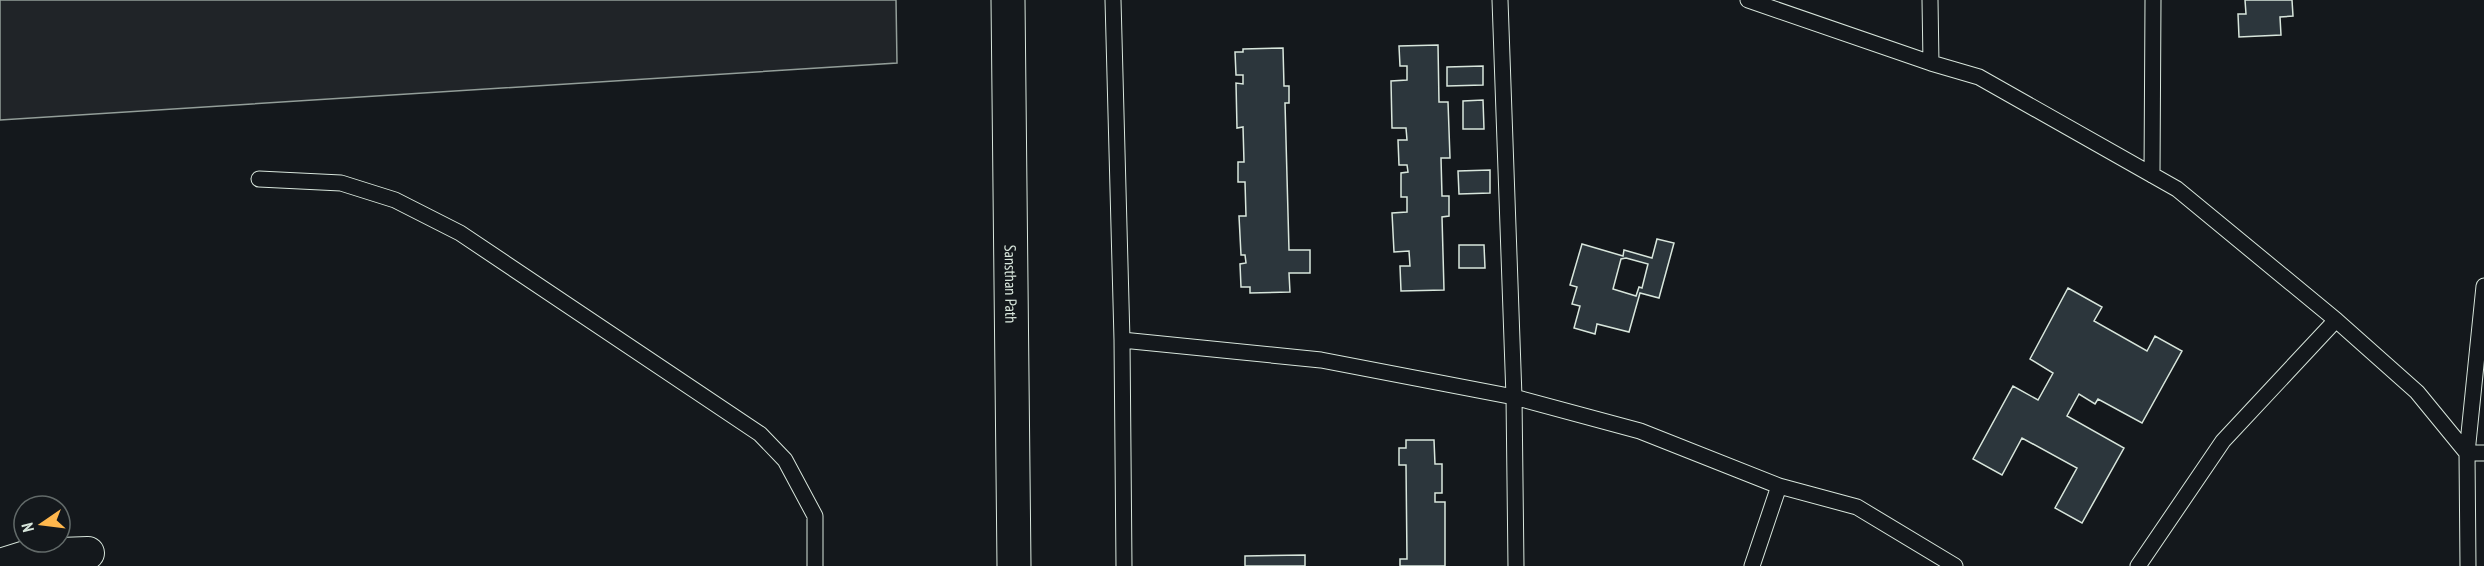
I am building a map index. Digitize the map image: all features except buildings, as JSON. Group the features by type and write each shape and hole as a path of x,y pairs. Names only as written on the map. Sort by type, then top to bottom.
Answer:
{"street":[{"name":"Sansthan Path","path":"1008,0 1014,566"},
{"path":"0,565 32,555 88,553"}],"lane":[{"path":"1113,0 1122,340 1124,566"},
{"path":"1500,0 1514,397 1516,566"},
{"path":"1748,0 1931,63 1979,77 2177,189 2336,320 2417,392 2467,453"},
{"path":"1930,0 1931,63"},
{"path":"2152,176 2153,0"},
{"path":"259,179 341,183 395,200 460,233 760,434 785,460 815,516 815,566"},
{"path":"2468,566 2467,453 2484,286"},
{"path":"2138,566 2223,441 2336,320"},
{"path":"1122,340 1321,360 1514,397 1640,431 1779,486 1857,507 1955,566"},
{"path":"2467,453 2484,453"},
{"path":"1752,566 1779,486"}],"shaded area":[{"path":"0,0 896,0 897,63 0,120"}]}
